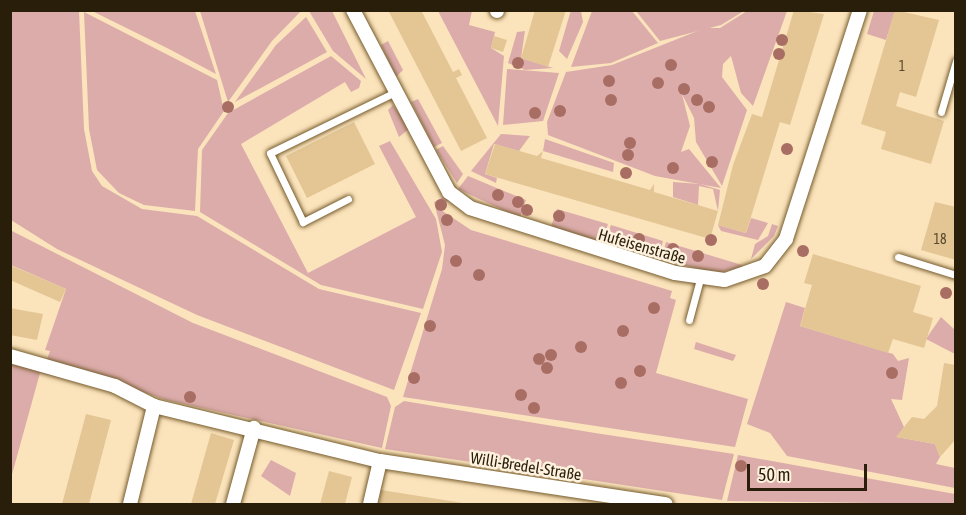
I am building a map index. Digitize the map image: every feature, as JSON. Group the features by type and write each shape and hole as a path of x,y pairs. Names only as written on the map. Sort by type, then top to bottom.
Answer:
{"street":[{"name":"Hufeisenstraße","path":"353,10 449,192 470,208 700,279 755,273 781,248 803,197 860,10"},
{"name":"Willi-Bredel-Straße","path":"10,356 115,386 154,406 380,461 666,504"},
{"path":"130,504 154,406"},
{"path":"232,504 254,429"},
{"path":"370,504 380,461"}],"lane":[{"path":"941,112 956,62"},
{"path":"348,199 303,222 270,153 395,92"},
{"path":"898,257 956,274"},
{"path":"689,320 700,279"}],"shaded area":[{"path":"302,10 272,41 228,102 200,11"},
{"path":"571,10 581,11 583,22 567,59 559,51"},
{"path":"10,11 79,11 84,129 92,171 102,186 142,209 197,216 319,289 421,313 394,390 197,315 57,249 11,220"},
{"path":"92,11 195,11 216,74 169,49"},
{"path":"309,11 332,11 366,79 333,51"},
{"path":"438,11 472,11 469,25 495,32 491,48 504,56 498,126"},
{"path":"592,11 632,11 658,43 611,63 571,67"},
{"path":"636,11 744,11 721,25 660,41"},
{"path":"747,11 787,11 753,106 741,93 731,56 723,64 722,77 747,110 722,186 696,142 694,118 682,94 690,126 681,152 689,149 721,188 655,176 548,135 547,122 566,72 612,65 705,28 720,28"},
{"path":"874,11 895,11 886,40 867,34"},
{"path":"84,12 217,80 224,111 198,149 195,211 144,205 119,193 97,170 89,129"},
{"path":"306,17 327,52 235,102 276,45"},
{"path":"525,31 521,58 553,68 525,70 508,63 517,32"},
{"path":"388,41 403,70 396,77 381,45"},
{"path":"331,56 361,81 359,88 351,92 345,82 241,144 308,273 416,217 379,146 390,141 436,219 442,252 423,309 321,285 200,212 202,150 228,113"},
{"path":"507,69 559,73 543,121 503,125"},
{"path":"418,99 442,143 434,147 411,102"},
{"path":"393,105 410,128 399,137 388,110"},
{"path":"501,134 530,136 519,151 494,144 485,174 497,178 496,183 471,171"},
{"path":"545,139 614,163 613,172 543,151"},
{"path":"443,146 463,174 457,183 436,150"},
{"path":"468,176 526,200 520,218 458,189"},
{"path":"673,182 700,184 720,190 718,211 713,189 699,186 698,205 673,197"},
{"path":"445,196 448,200 441,210 471,230 672,291 670,298 676,300 656,373 748,399 735,447 403,397 442,269 445,245 434,202"},
{"path":"557,209 608,224 602,243 551,227"},
{"path":"751,218 768,223 758,240 721,231 718,225 746,233"},
{"path":"772,224 778,226 774,236 751,259 755,244 768,236"},
{"path":"611,225 663,241 658,259 605,243"},
{"path":"10,230 193,323 387,397 391,406 382,448 166,400 47,359 50,351 45,350 66,289 11,265"},
{"path":"666,242 743,267 717,273 661,260"},
{"path":"786,302 805,308 800,326 893,354 898,361 909,358 902,400 891,399 904,427 897,437 935,444 940,457 936,464 955,468 955,488 787,456 770,433 747,424"},
{"path":"941,317 955,330 955,354 926,339"},
{"path":"696,342 736,355 733,361 694,349"},
{"path":"11,361 112,390 40,373 11,478"},
{"path":"404,401 734,454 722,500 385,449 395,407"},
{"path":"738,455 955,494 955,504 727,501"},
{"path":"271,460 296,473 290,496 261,476"}],"building":[{"path":"388,10 421,10 453,72 459,69 462,75 456,78 487,138 461,151"},
{"path":"535,10 566,10 548,67 521,58"},
{"path":"794,10 824,14 790,125 780,122 746,233 718,225 733,165 752,114 762,117"},
{"path":"895,10 939,20 916,97 900,92 896,106 944,121 931,164 881,149 886,132 861,124"},
{"path":"494,36 507,40 503,52 491,48"},
{"path":"354,122 375,164 307,198 286,156"},
{"path":"495,144 537,156 543,151 541,158 650,190 654,184 654,192 718,211 710,239 485,174"},
{"path":"935,202 956,207 956,260 921,250"},
{"path":"813,254 921,286 913,312 933,318 924,348 893,339 888,353 800,326 812,285 804,283"},
{"path":"10,265 66,289 60,302 10,280"},
{"path":"10,308 43,314 37,340 10,335"},
{"path":"944,363 956,365 956,439 940,457 935,444 896,437 912,417 924,419 937,406"},
{"path":"86,414 111,420 89,504 62,504"},
{"path":"211,433 234,440 215,504 191,504"},
{"path":"329,471 352,477 345,504 320,504"},
{"path":"381,490 463,503 463,504 379,504"}]}
